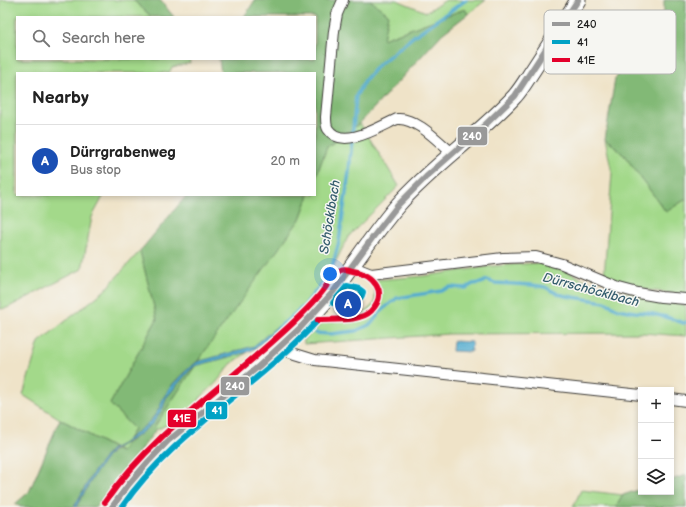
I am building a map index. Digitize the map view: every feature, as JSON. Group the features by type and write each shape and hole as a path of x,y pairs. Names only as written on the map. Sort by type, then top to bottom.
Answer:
{"main road":[{"path":"572,10 578,0"},
{"path":"112,507 121,493 140,470 158,452 211,405 281,347 324,303 376,232 399,204 415,188 486,126 518,93 544,54"}],"street":[{"path":"343,0 337,14 334,31 326,117 328,129 334,135 341,138 353,137 402,118 407,119 425,130 453,154"},
{"path":"352,266 371,274 503,258 536,257 562,264 619,288 661,297 686,299"},
{"path":"281,347 289,352 315,360 638,395"},
{"path":"674,399 686,401"}],"green space":[{"path":"0,0 133,0 151,16 16,16 16,60 189,60 190,63 172,67 170,72 16,72 16,196 103,196 92,217 82,269 7,308 0,309"},
{"path":"133,0 160,0 173,16 151,16"},
{"path":"255,0 370,0 388,14 383,39 465,9 468,14 442,34 360,123 327,147 316,176 316,72 221,72 219,60 316,60 316,16 245,16"},
{"path":"370,0 397,0 426,12 446,0 486,0 468,14 465,9 383,39 388,14"},
{"path":"664,0 686,0 686,199 666,212 624,155 605,139 615,79 619,74 676,74 676,10 664,10"},
{"path":"360,123 399,186 348,237 331,271 304,306 252,349 231,364 216,383 201,397 191,413 156,430 155,426 217,333 300,219 309,196 316,196 316,176 327,147"},
{"path":"605,139 624,155 666,212 686,199 686,295 647,290 604,277 612,173"},
{"path":"186,196 309,196 300,219 197,362 172,385 159,409 149,422 128,439 134,429 110,404 157,319 140,251"},
{"path":"140,251 157,319 110,404 134,429 121,452 60,419 23,395 39,342 104,291"},
{"path":"537,263 565,270 597,286 686,306 686,336 642,333 449,334 304,344 304,340 322,323 360,317 375,303 375,280 424,276 493,266"},
{"path":"195,366 155,426 156,430 96,507 76,507 94,476 110,453 115,450 121,452 126,444 152,423 163,408 166,398"},
{"path":"60,419 113,448 93,473 74,507 21,507 15,504 29,492"},
{"path":"686,475 686,507 616,507 623,495 638,490 638,495 674,495 674,479"},
{"path":"581,490 623,495 616,507 573,507"}],"water":[{"path":"280,326 280,328 256,348 248,352 195,366 189,371 166,398 163,408 153,423 137,436 111,451 95,474 76,507 74,507 93,473 110,450 122,444 150,422 159,409 163,398 173,384 187,370 197,362 254,346 275,328"},
{"path":"453,341 472,342 471,352 452,351"}],"waterway":[{"name":"Schöcklbach","path":"278,328 304,306 331,271 339,242 349,172 356,96 365,80 377,66 414,36 466,0"},
{"name":"Dürrschöcklbach","path":"315,333 330,334 356,331 371,324 382,310 397,298 441,291 449,287 466,288 473,284 481,283 487,280 495,283 545,287 558,294 605,302 618,309 648,313 684,323 686,322"}],"transit line":[{"name":"240","path":"571,10 578,0"},
{"name":"240","path":"112,507 129,484 168,441 259,366 301,327 333,292 398,205 426,177 515,96 544,52"},
{"name":"41E","path":"105,502 125,475 172,427 275,340 317,299 339,271 346,269 361,273 373,280 377,285 379,297 371,311 366,315 346,319 318,320"},
{"name":"41","path":"347,286 359,289 363,292 359,300 351,303 333,303 347,286"},
{"name":"41","path":"122,507 143,480 166,456 269,367 318,320"}],"place":[{"name":"Dürrgrabenweg","path":"348,304"}]}
